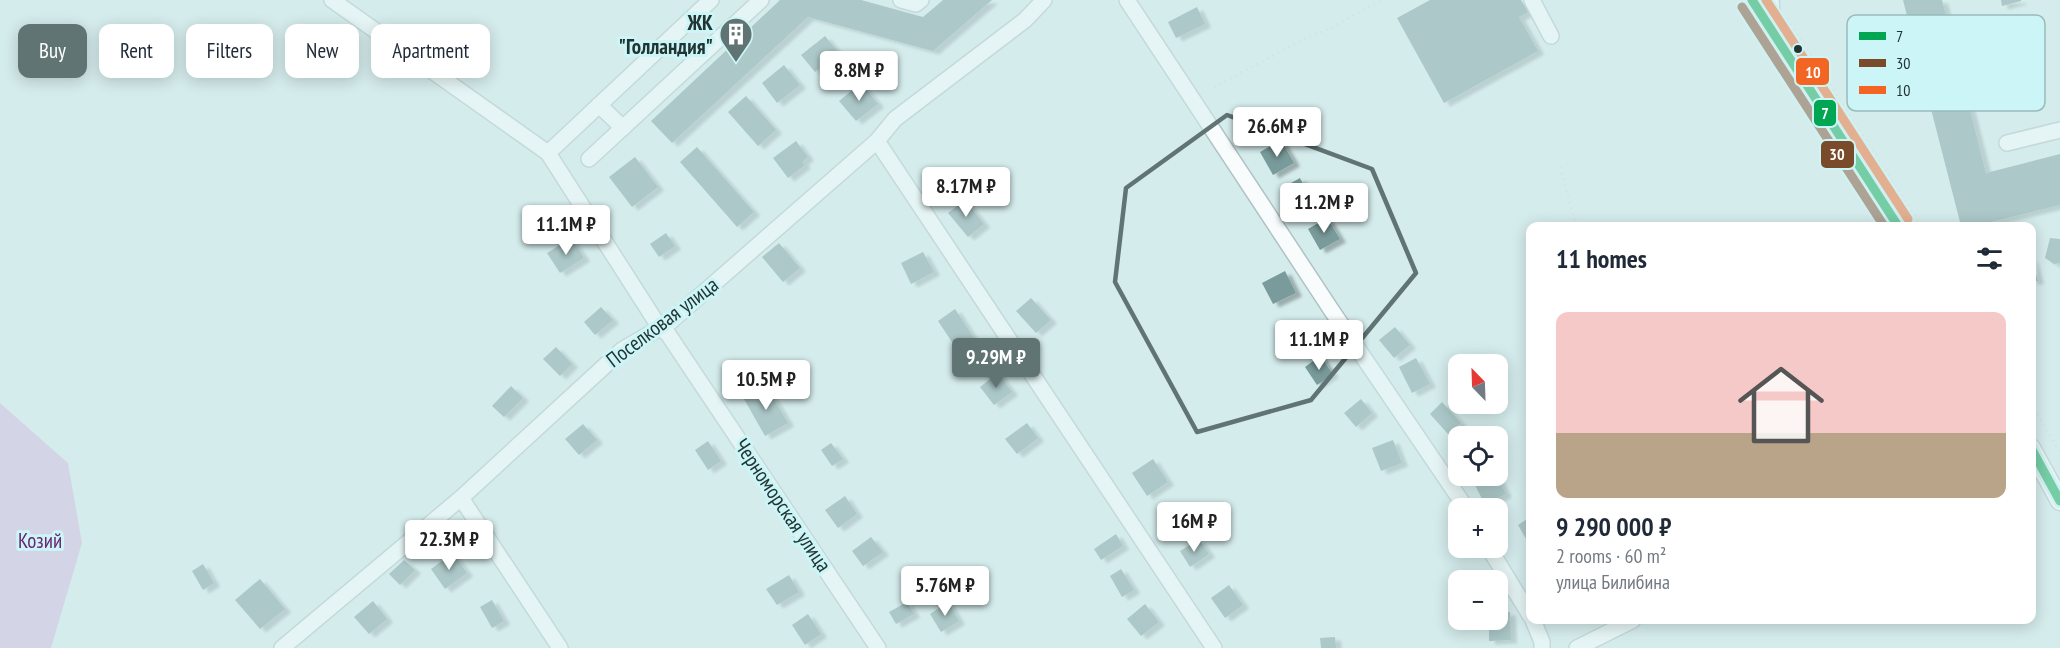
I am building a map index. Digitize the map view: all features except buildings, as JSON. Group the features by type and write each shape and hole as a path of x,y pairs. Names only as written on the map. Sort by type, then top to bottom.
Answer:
{"main road":[{"path":"1752,0 1895,222"},
{"path":"2036,457 2060,501"}],"street":[{"path":"332,0 548,153 711,0"},
{"path":"589,159 761,0"},
{"path":"901,0 916,4 921,0"},
{"name":"Поселковая улица","path":"282,648 461,498 622,350 670,322 877,141 895,119 1025,20 1044,0"},
{"path":"1127,0 1332,311 1459,498"},
{"path":"1532,0 1551,36"},
{"path":"1772,0 1774,33"},
{"path":"599,105 623,128"},
{"path":"2007,142 2060,130"},
{"path":"877,141 1214,648"},
{"name":"Черноморская улица","path":"548,153 660,328 668,334 878,648"},
{"path":"461,498 560,648"},
{"path":"1495,558 1526,608"},
{"path":"1535,624 1542,648"},
{"path":"1577,648 1626,624"}],"path":[{"path":"1214,87 1306,38 1332,28 1380,0"},
{"path":"1786,16 1847,111"},
{"path":"1847,111 1918,222"},
{"path":"1560,167 1574,217 1578,222"},
{"path":"2036,412 2060,452"}],"highlighted area":[{"path":"1227,115 1372,169 1416,273 1311,400 1197,432 1115,282 1126,188"}],"green space":[{"name":"Козий","path":"0,403 68,463 82,543 51,648 0,648"}],"transit line":[{"name":"7","path":"1752,0 1895,222"},
{"name":"10","path":"1766,0 1908,219"},
{"name":"30","path":"1742,7 1881,222"},
{"name":"7","path":"2036,457 2060,501"}],"place":[{"name":"ЖК \"Голландия\"","path":"736,63"}]}
